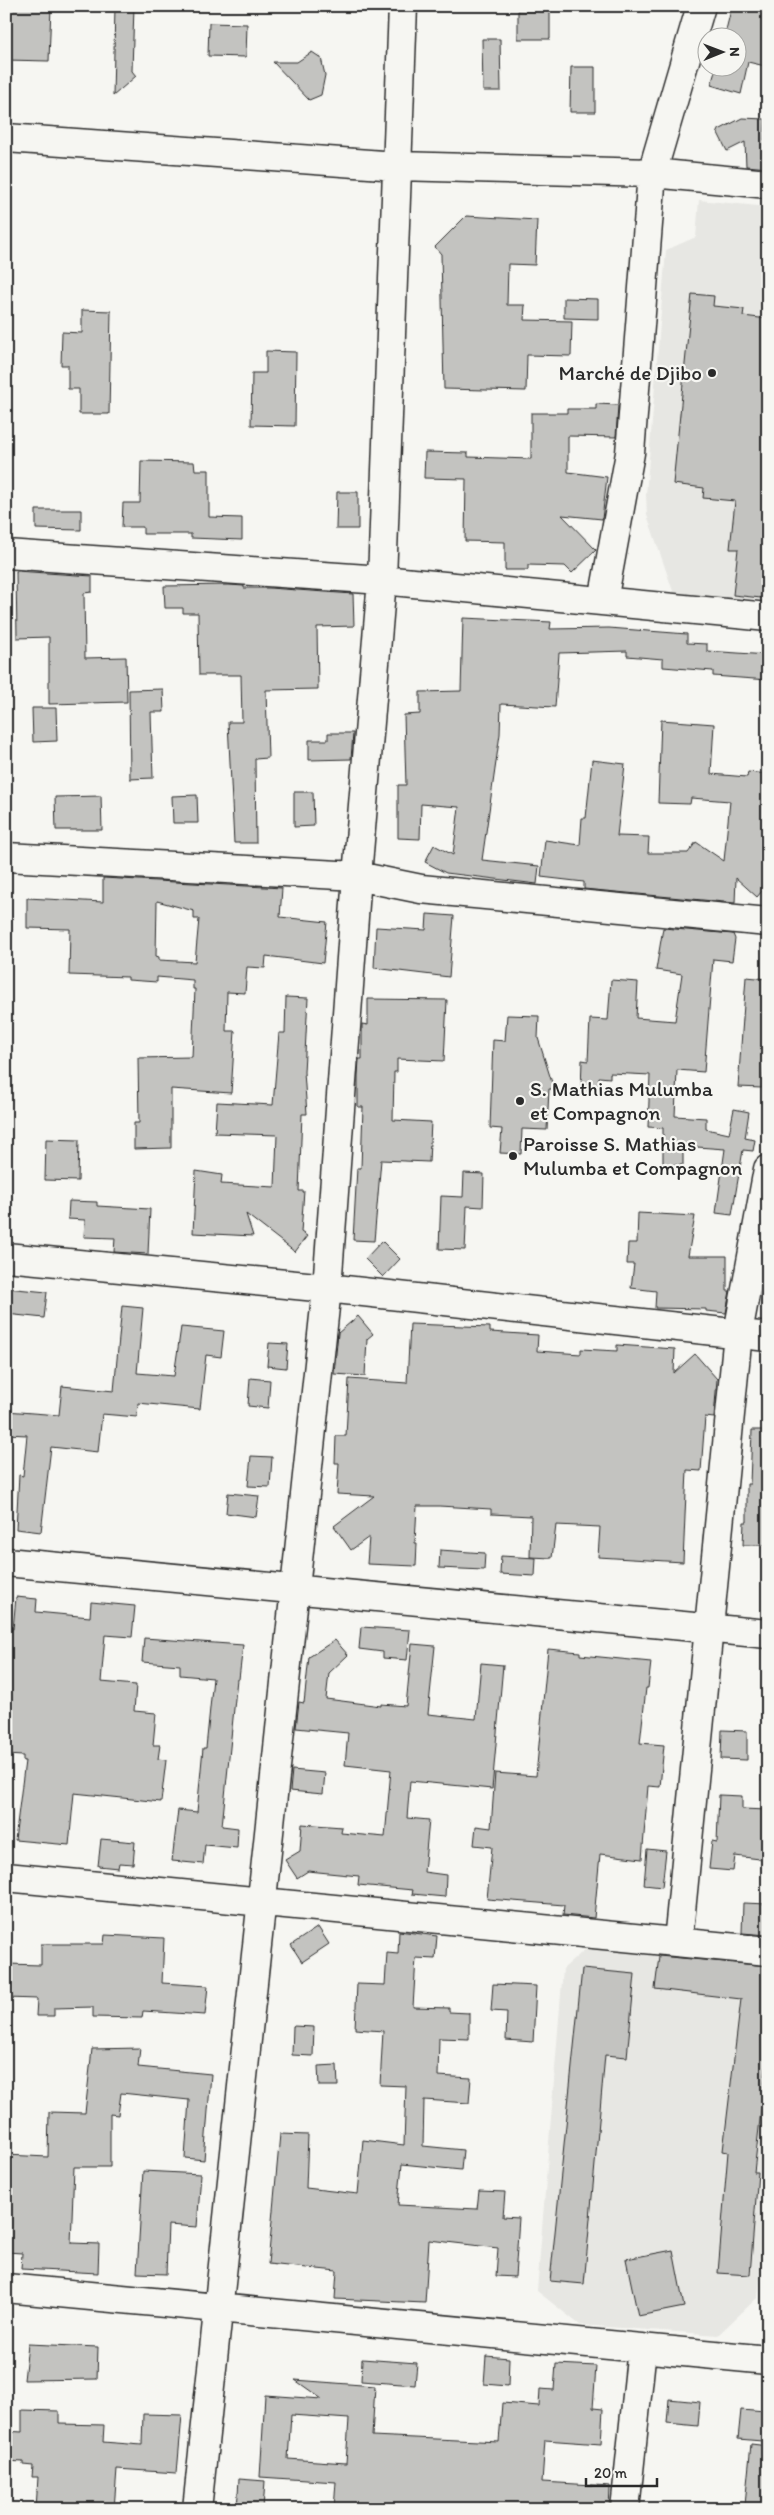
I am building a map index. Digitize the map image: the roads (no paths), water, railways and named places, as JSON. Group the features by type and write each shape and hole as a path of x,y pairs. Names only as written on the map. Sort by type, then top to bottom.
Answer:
{"street":[{"path":"197,2509 327,1288 357,876 382,580 403,6"},
{"path":"603,602 630,453 652,173 701,6"},
{"path":"6,138 397,166 652,173 768,184"},
{"path":"6,554 382,580 768,617"},
{"path":"6,856 357,876 421,889 768,922"},
{"path":"678,1942 738,1333 760,1260 768,1168"},
{"path":"6,1257 327,1288 768,1337"},
{"path":"6,1562 768,1634"},
{"path":"6,1877 768,1951"},
{"path":"6,2288 767,2358"},
{"path":"625,2509 642,2348"}],"place":[{"name":"Marché de Djibo","path":"712,373"},
{"name":"S. Mathias Mulumba et Compagnon","path":"520,1101"},
{"name":"Paroisse S. Mathias Mulumba et Compagnon","path":"513,1156"}]}
